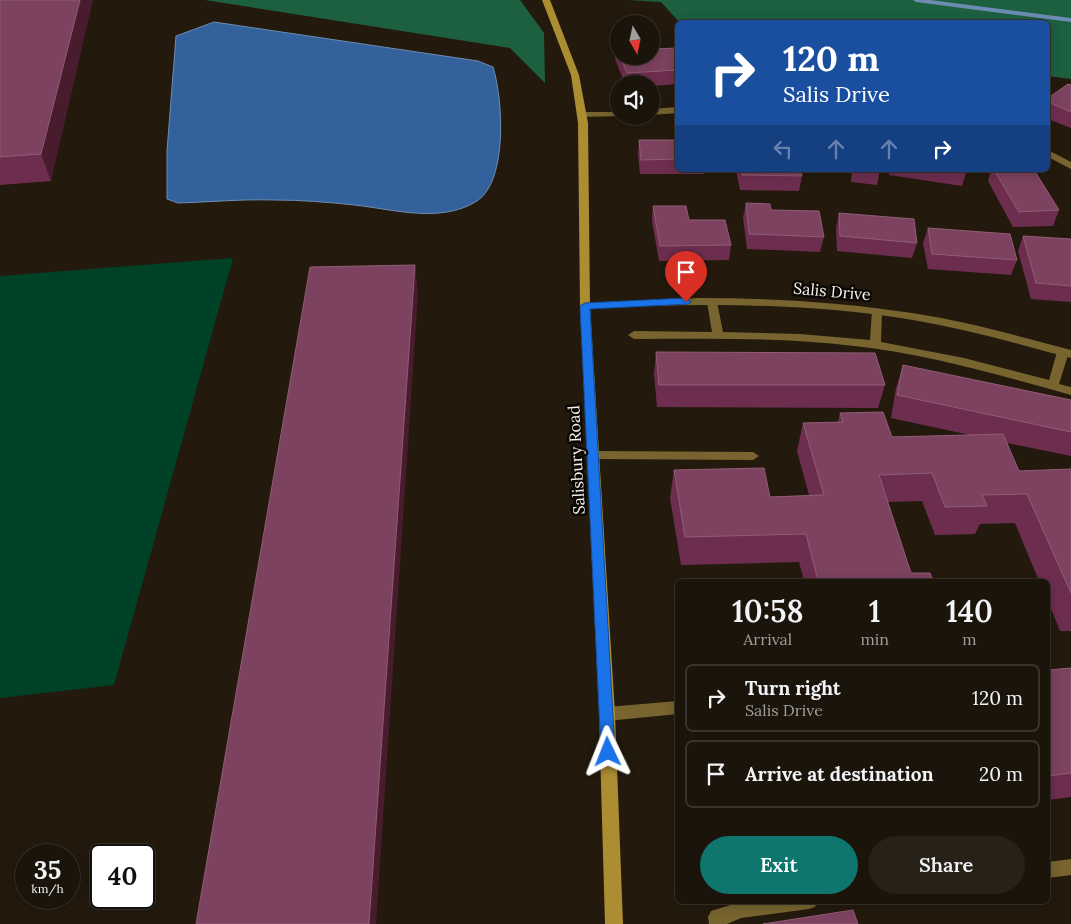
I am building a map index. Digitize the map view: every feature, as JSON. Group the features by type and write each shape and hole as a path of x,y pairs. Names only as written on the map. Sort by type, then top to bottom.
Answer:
{"street":[{"name":"Salisbury Road","path":"546,0 560,32 575,75 581,116 585,306 607,714 614,924"},
{"path":"660,111 675,110"},
{"path":"581,116 610,115"},
{"path":"1050,154 1071,166"},
{"path":"712,302 718,336"},
{"name":"Salis Drive","path":"585,306 712,302 796,304 877,311 986,331 1067,353"},
{"path":"875,346 877,311"},
{"path":"634,335 777,336 875,346 970,363 1071,391"},
{"path":"1053,385 1067,353"},
{"path":"593,455 753,456"},
{"path":"607,714 675,707"},
{"path":"1050,870 1071,867"},
{"path":"718,924 717,917 741,910 787,904"}],"green space":[{"path":"205,0 520,0 544,33 545,83 510,48"},
{"path":"629,0 1071,0 1071,79 1050,76 1050,20 677,20 661,2"},
{"path":"233,258 114,685 0,698 0,276"}],"water":[{"path":"214,22 478,61 493,67 501,118 498,158 494,176 487,191 477,201 463,208 448,212 432,213 400,212 354,205 304,201 250,200 178,203 167,199 167,151 176,36"}],"building":[{"path":"0,0 80,0 41,154 0,157"},
{"path":"675,48 675,70 627,73 624,65 660,65 660,49"},
{"path":"1068,84 1071,85 1071,112 1050,103 1050,97"},
{"path":"639,140 675,140 675,159 641,160"},
{"path":"741,172 801,172 802,176 742,175"},
{"path":"995,172 1035,172 1059,210 1019,212"},
{"path":"746,203 770,204 771,210 819,211 824,237 749,234"},
{"path":"653,206 686,206 689,220 725,220 731,245 660,246"},
{"path":"839,213 914,219 917,243 840,236"},
{"path":"928,228 1010,234 1017,260 932,254"},
{"path":"1023,236 1071,239 1071,286 1036,283"},
{"path":"415,265 369,924 196,924 310,267"},
{"path":"656,352 875,353 885,385 659,385"},
{"path":"903,365 1071,400 1071,432 897,395"},
{"path":"883,412 892,437 1003,434 1019,471 1071,469 1071,593 1027,494 982,495 987,506 945,507 932,473 879,475 911,573 930,573 932,579 817,579 806,534 685,537 674,470 764,468 770,497 824,495 803,423 843,422 840,413"},
{"path":"1071,668 1071,773 1050,776 1050,670"},
{"path":"853,910 858,924 763,924"}],"waterway":[{"path":"916,0 1071,20"}],"route":[{"path":"608,752 585,306 686,302"}]}
